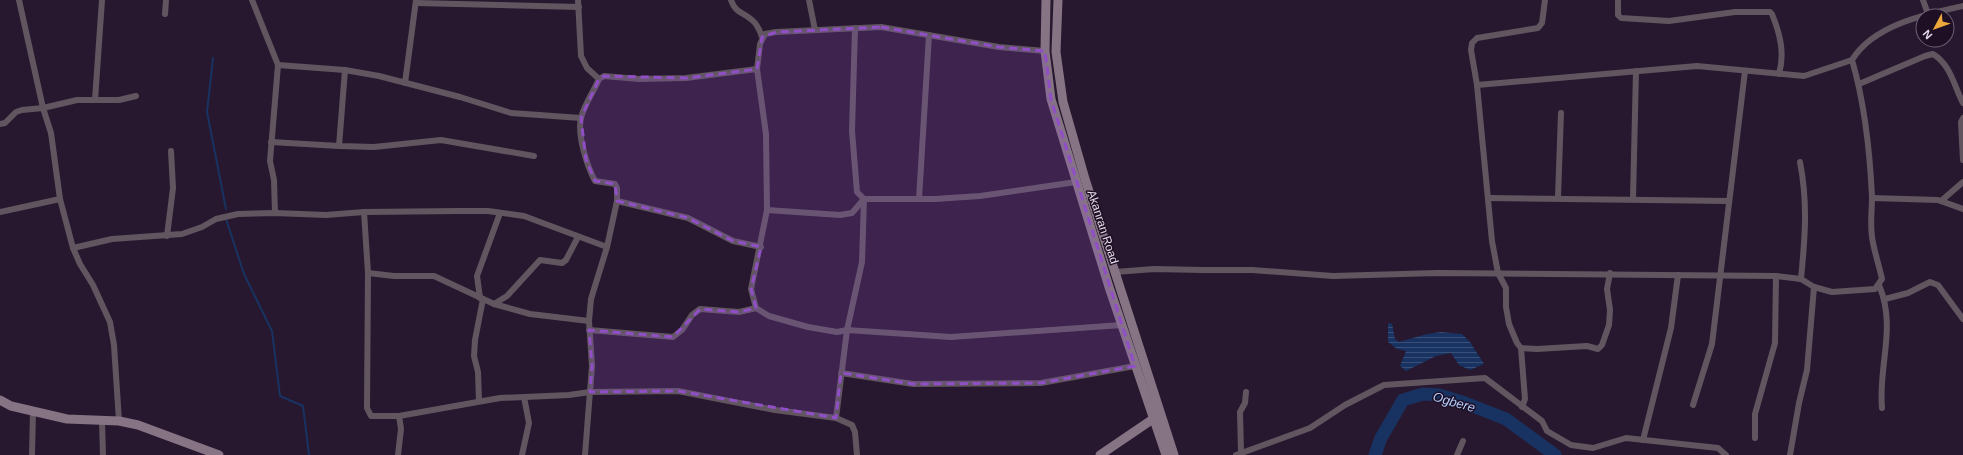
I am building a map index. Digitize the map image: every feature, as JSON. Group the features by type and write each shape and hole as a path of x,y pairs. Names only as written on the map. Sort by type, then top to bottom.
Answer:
{"main road":[{"name":"Akanran Road","path":"1046,0 1045,51 1051,99 1135,366 1166,455"},
{"name":"Akanran Road","path":"1058,0 1056,52 1063,102 1114,272 1174,455"},
{"path":"0,400 11,406 67,419 118,422 138,425 204,452 219,455"},
{"path":"1100,455 1153,419"}],"street":[{"path":"19,0 43,108 51,133 60,200 73,248 110,322 114,345 118,422"},
{"path":"95,100 102,0"},
{"path":"165,14 166,0"},
{"path":"252,0 278,65 270,161 274,180 275,212"},
{"path":"578,0 581,56 587,68 599,79"},
{"path":"731,0 734,9 752,20 757,26 762,37"},
{"path":"809,0 815,30"},
{"path":"1545,0 1542,23 1538,28 1477,38 1472,43 1471,50 1477,85 1492,241 1498,274 1506,288 1506,307 1509,324 1517,343 1522,348 1537,349 1587,346 1598,349 1602,345 1609,325 1610,310 1607,289 1610,274"},
{"path":"1618,0 1618,15 1621,18 1669,21 1735,12 1770,12 1781,40 1782,56 1779,74"},
{"path":"405,83 416,2 579,7"},
{"path":"1477,85 1697,66 1804,76 1852,60 1856,54 1878,33 1915,19"},
{"path":"1045,51 999,47 881,27 776,32 765,34 762,37 760,44 757,69 766,134 767,210 761,247 751,290 756,308 769,316 808,327 837,332 847,330 951,337 1122,325"},
{"path":"855,28 852,131 857,192 864,199 919,199 980,196 1076,182"},
{"path":"919,199 929,35"},
{"path":"1859,84 1933,54 1942,59 1947,66 1963,103"},
{"path":"1114,272 1154,270 1252,270 1333,276 1498,274 1776,276 1801,279 1814,287 1832,292 1875,289 1882,279 1872,237 1872,198 1868,153 1859,84 1852,60"},
{"path":"278,65 345,70 379,76 460,97 512,113 581,118"},
{"path":"585,455 592,366 589,330 591,299 607,247 617,201 617,188 615,184 595,181 591,174 583,148 581,118 599,79 604,76 639,79 686,78 757,69"},
{"path":"339,146 345,70"},
{"path":"1633,199 1636,71"},
{"path":"1693,405 1712,344 1744,71"},
{"path":"0,124 5,123 16,112 43,108 77,100 119,100 136,96"},
{"path":"1558,197 1561,113"},
{"path":"1963,118 1961,122 1963,160"},
{"path":"272,142 374,147 441,140 534,156"},
{"path":"167,236 173,188 171,151"},
{"path":"1800,162 1805,190 1805,242 1801,279"},
{"path":"1940,201 1963,182"},
{"path":"1488,198 1558,197 1729,201"},
{"path":"1872,198 1940,201 1963,209"},
{"path":"767,210 840,215 852,213 864,199"},
{"path":"836,418 847,330 862,262 864,199"},
{"path":"0,212 60,200"},
{"path":"617,201 688,218 733,241 761,247"},
{"path":"73,248 112,239 182,234 202,227 216,219 227,216 275,212 326,215 364,212 458,211 524,216 578,238 607,247"},
{"path":"364,212 368,273 369,414 376,417 399,416 479,401 569,395 590,392 678,391 775,410 836,418 852,424 855,432 857,455"},
{"path":"479,401 478,372 474,356 481,299 477,276 500,213"},
{"path":"494,304 508,296 540,260 562,263 566,260 578,238"},
{"path":"368,273 394,276 434,276 494,304 530,314 589,321"},
{"path":"1644,440 1671,328 1678,275"},
{"path":"1755,438 1755,414 1775,343 1776,276"},
{"path":"1885,299 1908,293 1930,282 1938,285 1963,319"},
{"path":"1879,284 1885,299 1888,327 1881,393 1882,408"},
{"path":"468,292 478,285"},
{"path":"1790,455 1799,403 1807,370 1814,287"},
{"path":"589,330 673,337 682,330 692,315 700,309 739,312 756,308"},
{"path":"1522,348 1525,399 1522,407"},
{"path":"841,373 913,384 1041,383 1135,366"},
{"path":"1246,392 1245,403 1240,412 1238,454 1310,428 1344,405 1384,385 1485,378 1542,421 1547,431 1571,445 1593,448 1626,438 1718,448 1726,455"},
{"path":"522,455 529,423 524,397"},
{"path":"32,455 33,412"},
{"path":"398,455 401,429 399,416"},
{"path":"102,421 103,455"},
{"path":"1457,455 1463,441"}],"highlighted area":[{"path":"881,27 999,47 1045,51 1051,99 1135,366 1041,383 913,384 841,373 836,418 678,391 590,392 592,366 589,330 673,337 700,309 739,312 756,308 751,289 761,247 733,241 688,218 617,201 615,184 595,181 586,160 581,118 599,79 604,76 686,78 757,69 762,37 776,32"}],"water":[{"path":"1388,323 1392,324 1395,339 1399,342 1427,334 1441,332 1462,334 1470,342 1484,364 1470,370 1459,365 1451,353 1436,356 1406,371 1400,366 1406,351 1397,349 1388,342"}],"waterway":[{"path":"213,58 207,112 226,209"},
{"path":"226,219 244,274 272,331 280,396 303,406 309,455"},
{"name":"Ogbere","path":"1375,455 1381,438 1403,400 1423,394 1439,395 1465,403 1506,419 1555,455"}]}
